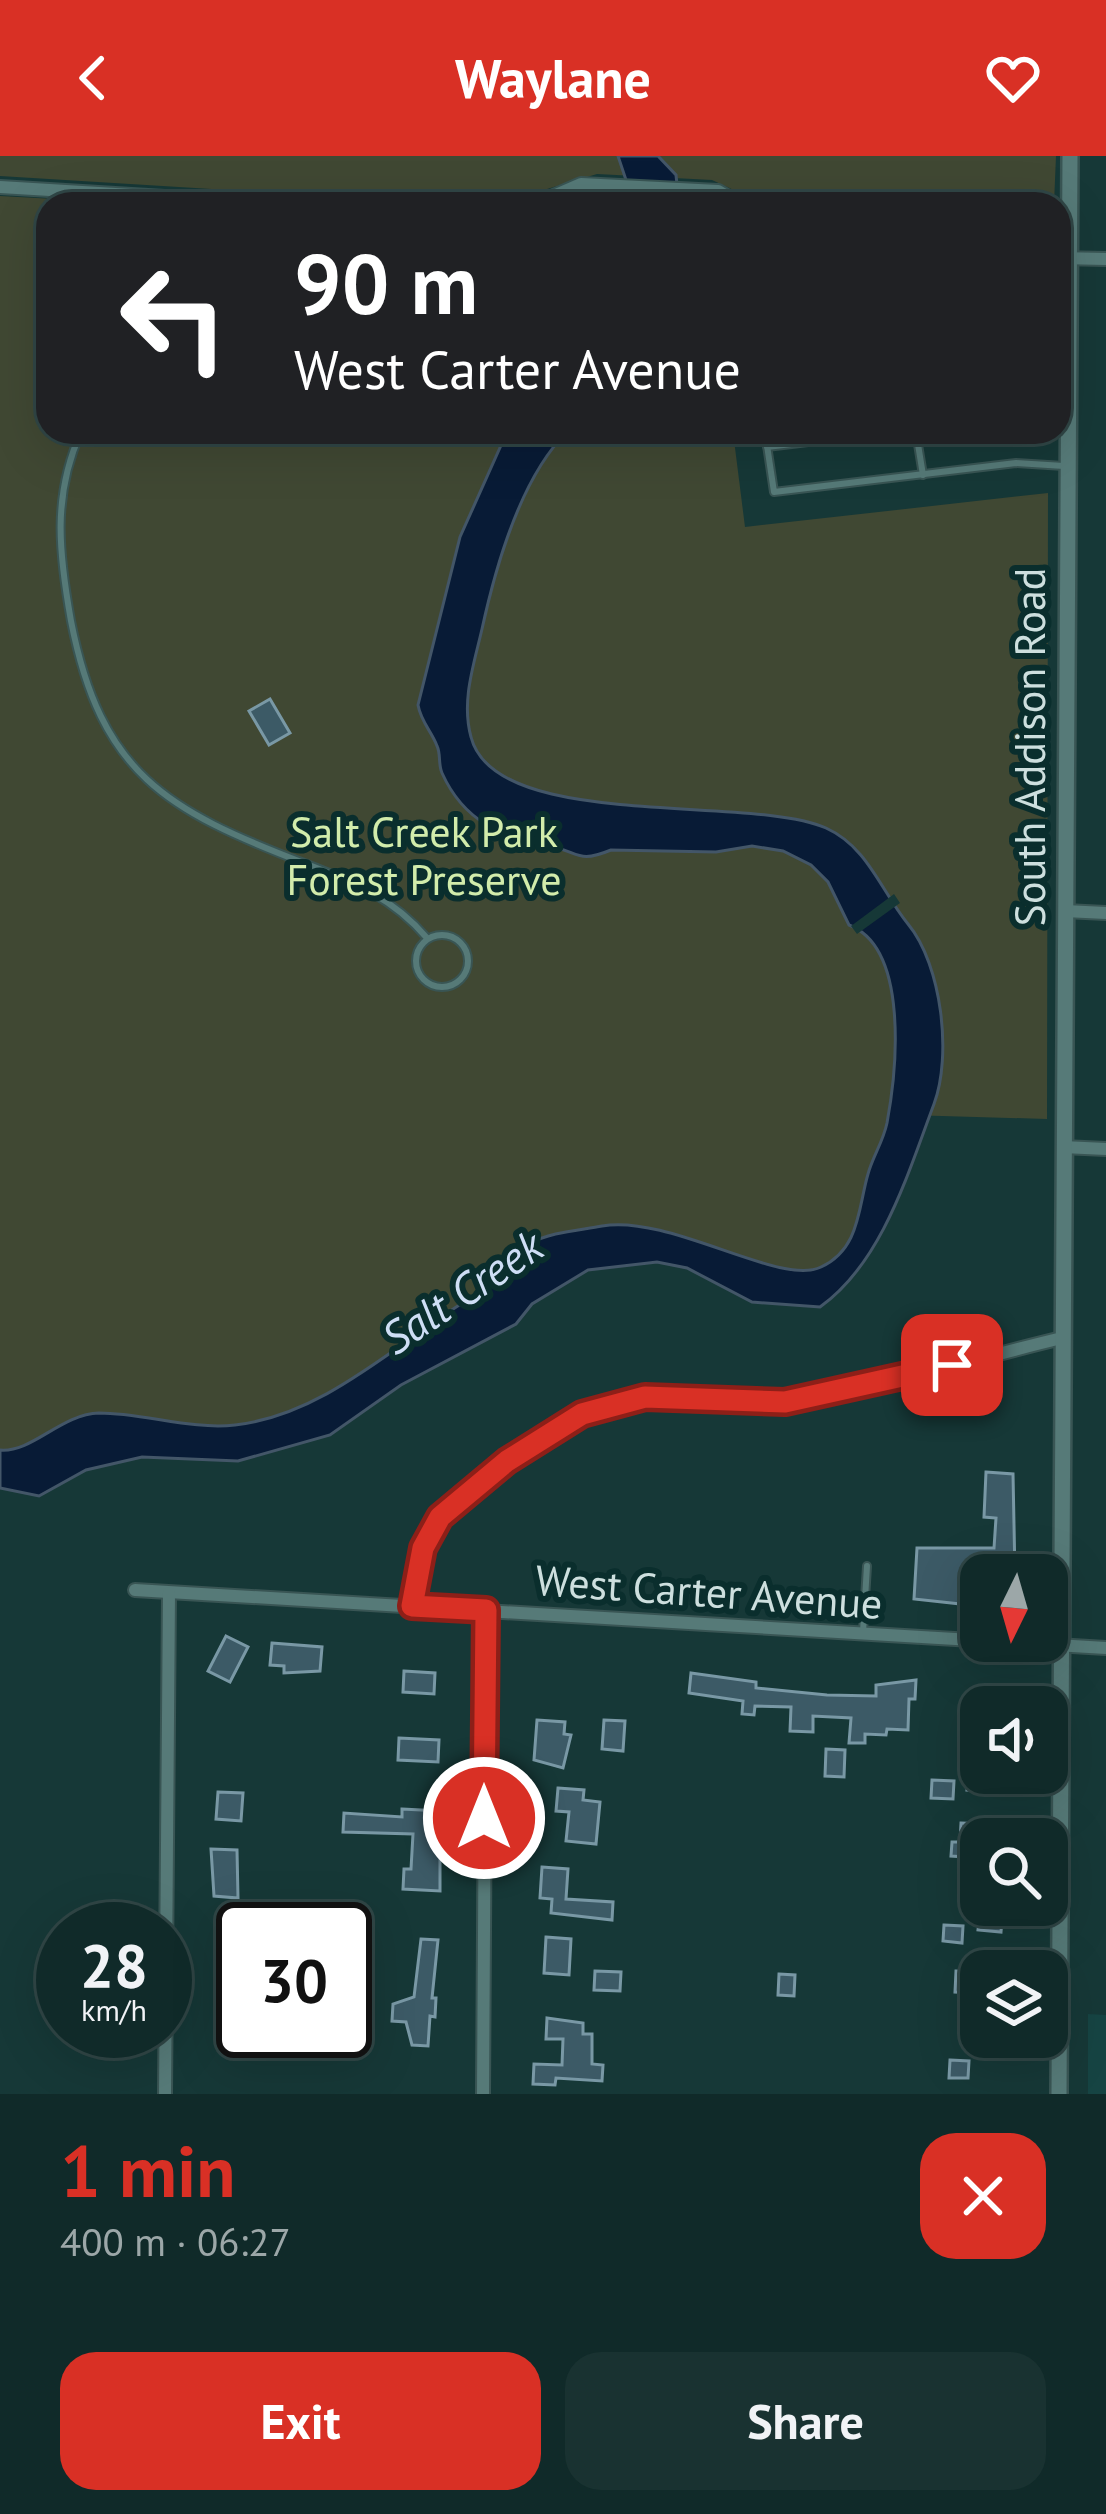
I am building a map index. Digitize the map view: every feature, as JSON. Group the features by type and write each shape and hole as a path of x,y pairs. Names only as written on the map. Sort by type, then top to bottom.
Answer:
{"street":[{"name":"South Addison Road","path":"1068,192 1070,156"},
{"path":"563,192 581,184 720,192"},
{"path":"0,187 57,192"},
{"path":"1071,259 1106,259"},
{"name":"South Addison Road","path":"1062,1554 1068,444"},
{"path":"1065,911 1106,913"},
{"path":"1063,1147 1106,1149"},
{"path":"412,1606 423,1548 440,1517 507,1461 582,1414 645,1397 742,1404 811,1399 1062,1338"},
{"name":"West Carter Avenue","path":"135,1590 960,1640"},
{"path":"165,2094 169,1593"},
{"path":"483,2094 486,1610"},
{"name":"West Carter Avenue","path":"1068,1646 1106,1648"},
{"name":"South Addison Road","path":"1059,2094 1062,1662"}],"lane":[{"path":"77,444 62,484 60,548 86,685 120,752 147,780 207,823 380,894 427,938 453,936 466,947 467,967 457,981 438,988 423,979 418,958 427,938"},
{"path":"767,444 775,492 1016,464 1068,466"},
{"path":"767,447 792,444"},
{"path":"918,444 923,475"},
{"path":"863,1635 867,1566"}],"shaded area":[{"path":"618,156 658,156 676,175 678,192 630,192"},
{"path":"502,444 557,444 536,473 503,550 470,683 471,737 490,767 526,787 574,799 790,818 826,828 863,858 920,942 941,1011 942,1061 934,1104 890,1215 860,1266 820,1307 752,1302 687,1268 657,1262 588,1270 532,1304 516,1324 401,1385 330,1435 238,1461 142,1457 86,1470 39,1496 0,1488 0,1450 24,1446 85,1415 218,1426 267,1419 298,1408 384,1358 473,1296 523,1250 547,1236 629,1225 803,1270 834,1259 850,1239 887,1123 894,1073 894,1012 882,958 868,938 849,925 828,882 811,865 783,851 752,846 716,852 611,850 579,856 501,832 461,804 442,773 438,749 418,705 460,537"},
{"path":"1088,2014 1106,2015 1106,2094 1088,2094"}],"green space":[{"path":"0,156 1056,156 1054,192 738,192 712,180 597,174 537,192 260,192 0,176"},
{"name":"Salt Creek Park Forest Preserve","path":"0,196 36,198 36,444 735,444 745,527 1048,493 1047,1119 908,1115 857,1255 797,1286 623,1241 277,1429 0,1466"}],"pier":[{"path":"894,894 900,903 857,934 851,926"}],"building":[{"path":"270,699 290,733 269,745 249,711"},
{"path":"986,1472 1013,1474 1015,1554 960,1554 960,1604 914,1599 917,1548 994,1548 996,1518 984,1517"},
{"path":"226,1636 248,1647 230,1682 208,1671"},
{"path":"272,1643 322,1647 320,1671 284,1673 284,1666 270,1665"},
{"path":"404,1671 435,1673 434,1694 403,1692"},
{"path":"691,1673 756,1682 756,1688 827,1695 876,1696 876,1685 916,1680 915,1699 909,1699 908,1730 887,1729 886,1735 865,1734 865,1743 849,1743 851,1718 813,1716 813,1732 790,1731 791,1707 755,1706 754,1715 742,1714 743,1701 689,1693"},
{"path":"537,1720 565,1722 564,1734 571,1735 563,1768 534,1760"},
{"path":"604,1720 625,1721 623,1751 602,1749"},
{"path":"399,1738 439,1740 438,1762 398,1760"},
{"path":"826,1749 845,1750 844,1777 825,1776"},
{"path":"932,1780 954,1781 953,1799 931,1798"},
{"path":"558,1788 584,1790 583,1800 600,1802 596,1844 566,1841 569,1812 556,1811"},
{"path":"218,1792 243,1793 241,1821 216,1819"},
{"path":"402,1809 440,1811 440,1891 403,1889 404,1869 411,1869 413,1834 343,1832 344,1813 402,1817"},
{"path":"952,1842 960,1842 960,1857 951,1856"},
{"path":"211,1849 237,1850 238,1898 214,1896"},
{"path":"542,1867 568,1869 566,1899 613,1902 612,1920 551,1913 552,1899 540,1898"},
{"path":"944,1925 963,1926 962,1943 943,1941"},
{"path":"978,1926 1001,1926 1001,1932 978,1930"},
{"path":"546,1937 571,1939 569,1975 544,1973"},
{"path":"421,1939 438,1940 432,1998 436,1998 435,2017 430,2016 428,2046 412,2045 406,2022 392,2021 393,2004 414,1997"},
{"path":"595,1971 621,1972 620,1991 594,1990"},
{"path":"956,1971 960,1971 960,1992 955,1992"},
{"path":"779,1974 795,1975 794,1996 778,1995"},
{"path":"547,2018 583,2023 583,2034 592,2034 592,2064 603,2065 602,2081 556,2078 555,2085 533,2084 534,2064 562,2065 563,2039 546,2039"},
{"path":"950,2060 969,2061 968,2078 949,2078"}],"route":[{"path":"484,1818 486,1610 412,1606 423,1548 430,1531 455,1501 551,1432 582,1414 625,1400 785,1402 952,1365"}],"water label":[{"name":"Salt Creek","path":"462,1292"}]}
